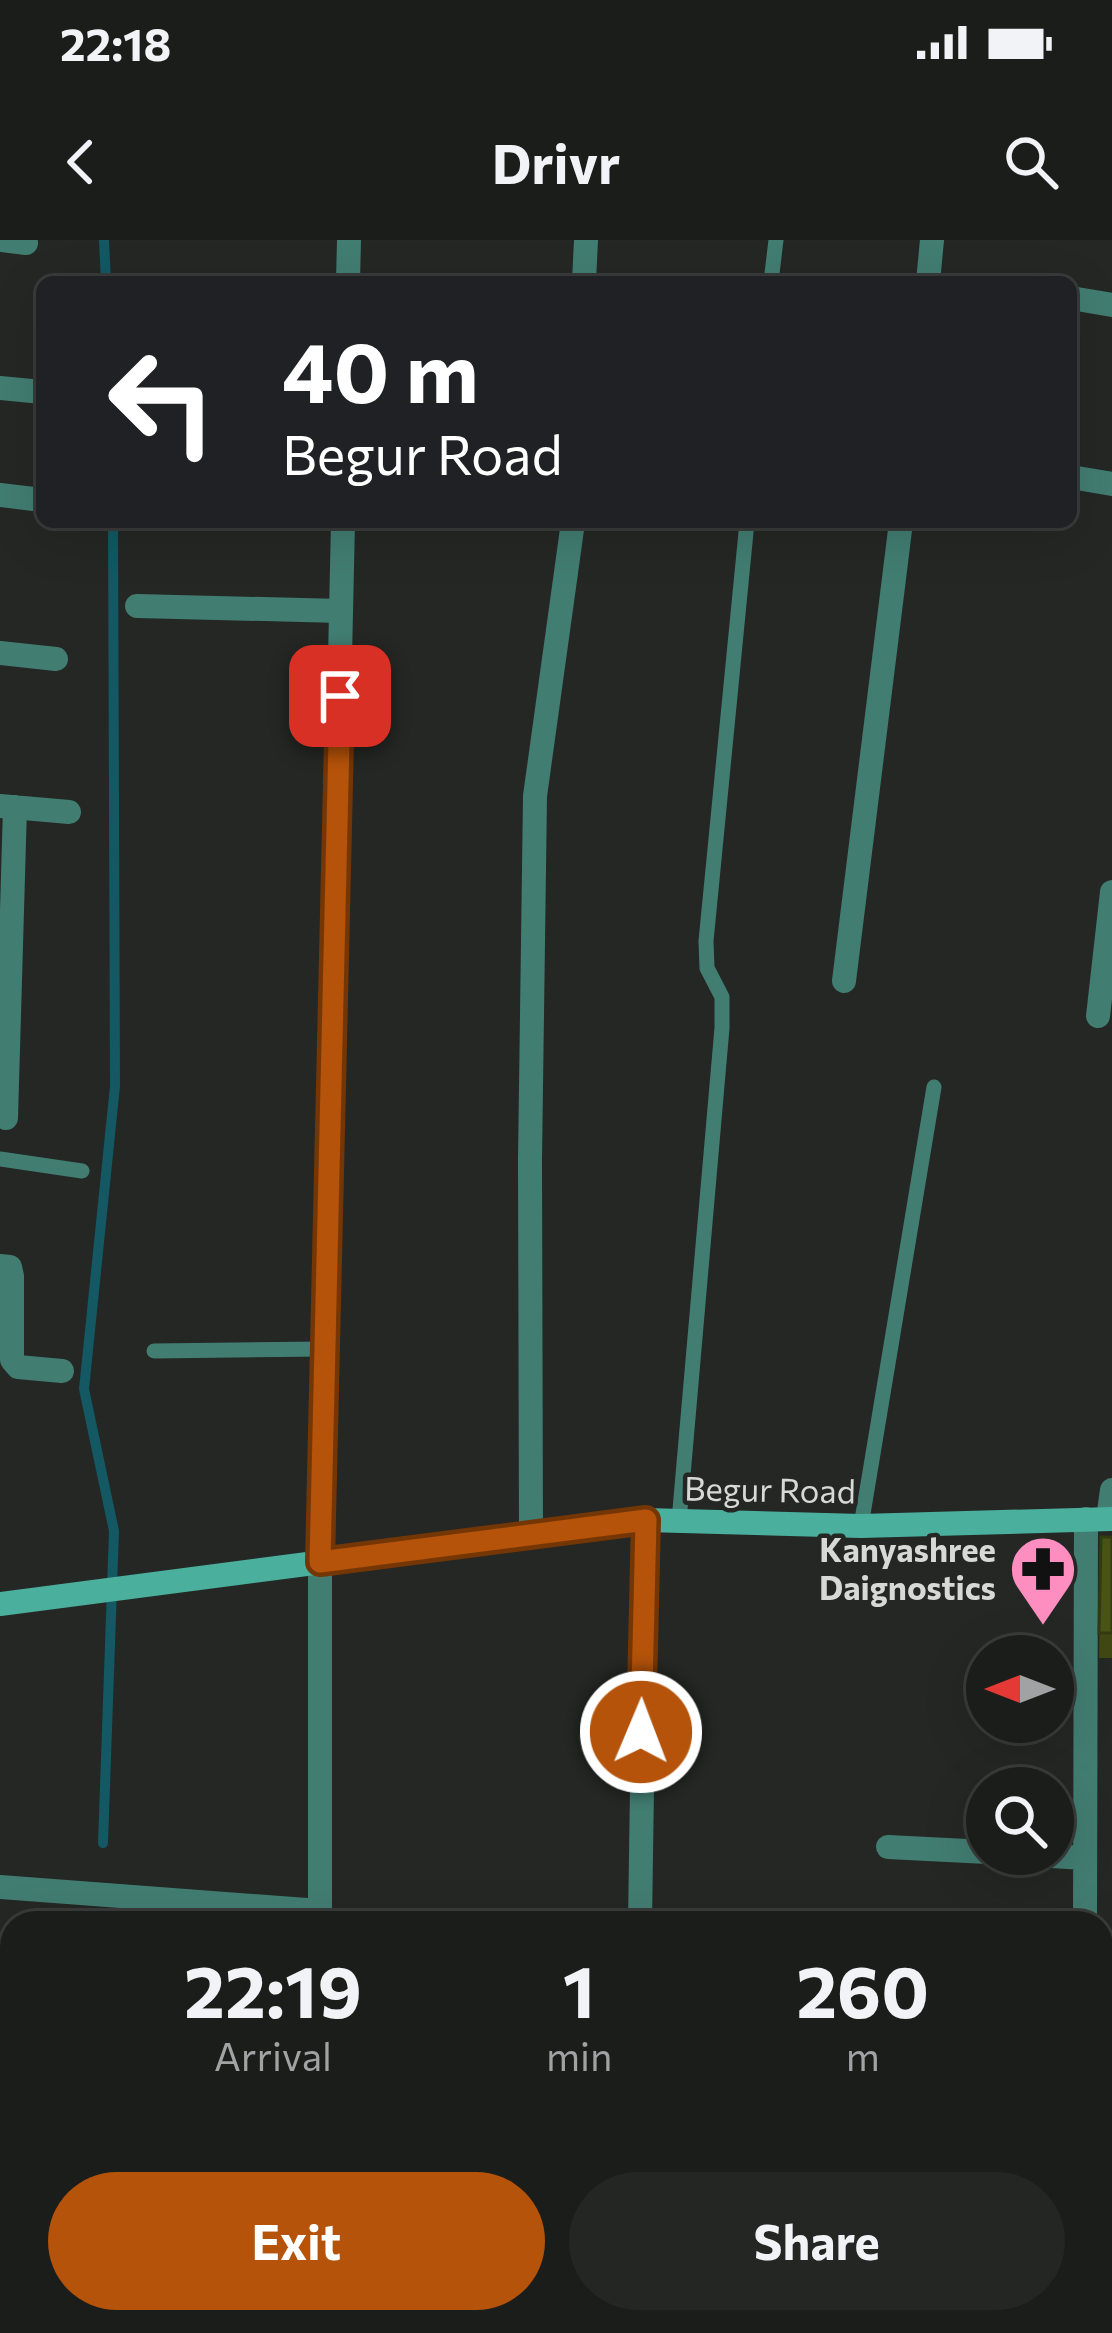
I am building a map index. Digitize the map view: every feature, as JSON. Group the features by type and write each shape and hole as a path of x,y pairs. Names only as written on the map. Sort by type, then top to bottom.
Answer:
{"main road":[{"name":"Begur Road","path":"0,1604 646,1520 861,1526 1102,1519"}],"street":[{"path":"348,276 349,240"},
{"path":"584,276 586,240"},
{"path":"929,276 932,240"},
{"path":"1077,299 1112,304"},
{"path":"0,388 36,391"},
{"path":"1077,478 1112,484"},
{"path":"0,495 36,499"},
{"path":"320,1911 320,1562 343,528"},
{"path":"531,1535 536,796 572,528"},
{"path":"844,981 900,528"},
{"path":"137,606 341,611"},
{"path":"0,652 56,659"},
{"path":"6,1118 8,806 69,812"},
{"path":"1098,1016 1112,892"},
{"path":"0,1266 10,1267 12,1276 12,1360 18,1367 62,1371"},
{"path":"1085,1911 1102,1519 1112,1490"},
{"path":"640,1911 646,1520"},
{"path":"888,1847 966,1851"},
{"path":"1074,1857 1085,1858"},
{"path":"0,1886 168,1911"}],"lane":[{"path":"772,276 776,240"},
{"path":"679,1521 722,1028 722,997 707,968 706,941 746,528"},
{"path":"861,1526 934,1087"},
{"path":"0,1160 82,1172"},
{"path":"154,1351 324,1349"}],"building":[{"path":"1101,1537 1112,1537 1112,1633 1099,1633"}],"waterway":[{"path":"104,240 106,276"},
{"path":"103,1843 114,1531 84,1389 115,1086 113,528"}],"place":[{"name":"Kanyashree Daignostics","path":"1043,1628"}],"route":[{"path":"340,696 320,1562 646,1520 641,1732"}]}
